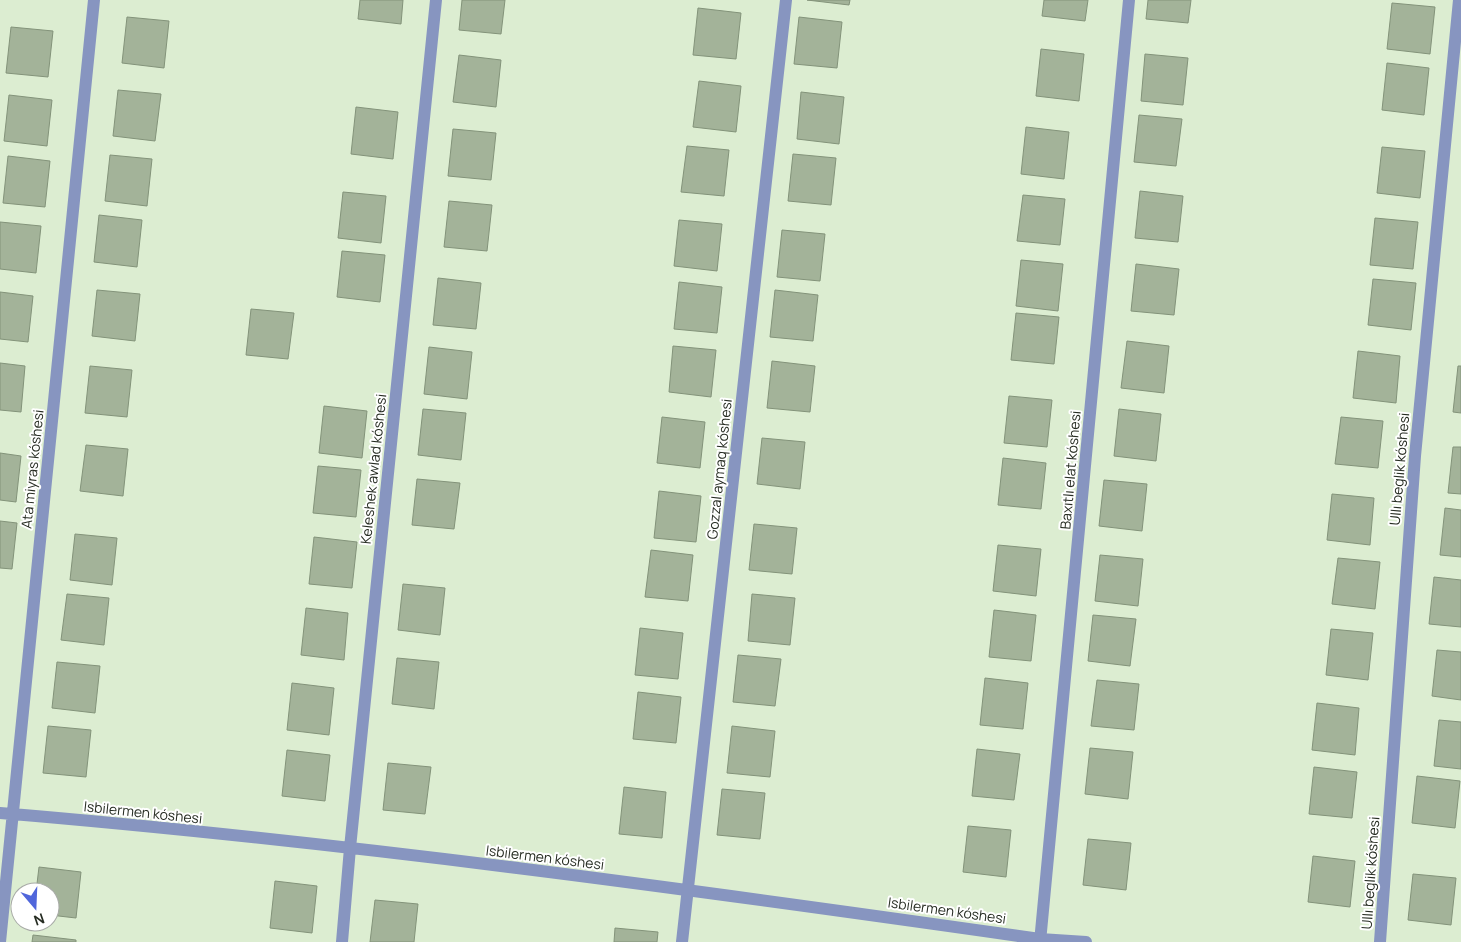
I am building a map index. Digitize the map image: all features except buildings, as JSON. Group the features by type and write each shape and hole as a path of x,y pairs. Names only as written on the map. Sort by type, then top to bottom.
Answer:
{"street":[{"name":"Ata miyras kóshesi","path":"0,942 6,814 94,0"},
{"name":"Keleshek awlad kóshesi","path":"342,942 436,0"},
{"name":"Gozzal aymaq kóshesi","path":"682,942 786,0"},
{"name":"Baxıtlı elat kóshesi","path":"1040,940 1129,0"},
{"name":"Ullı beglik kóshesi","path":"1380,942 1415,456 1459,0"},
{"name":"Isbilermen kóshesi","path":"6,814 350,848 688,889 1040,940 1086,942"}]}
